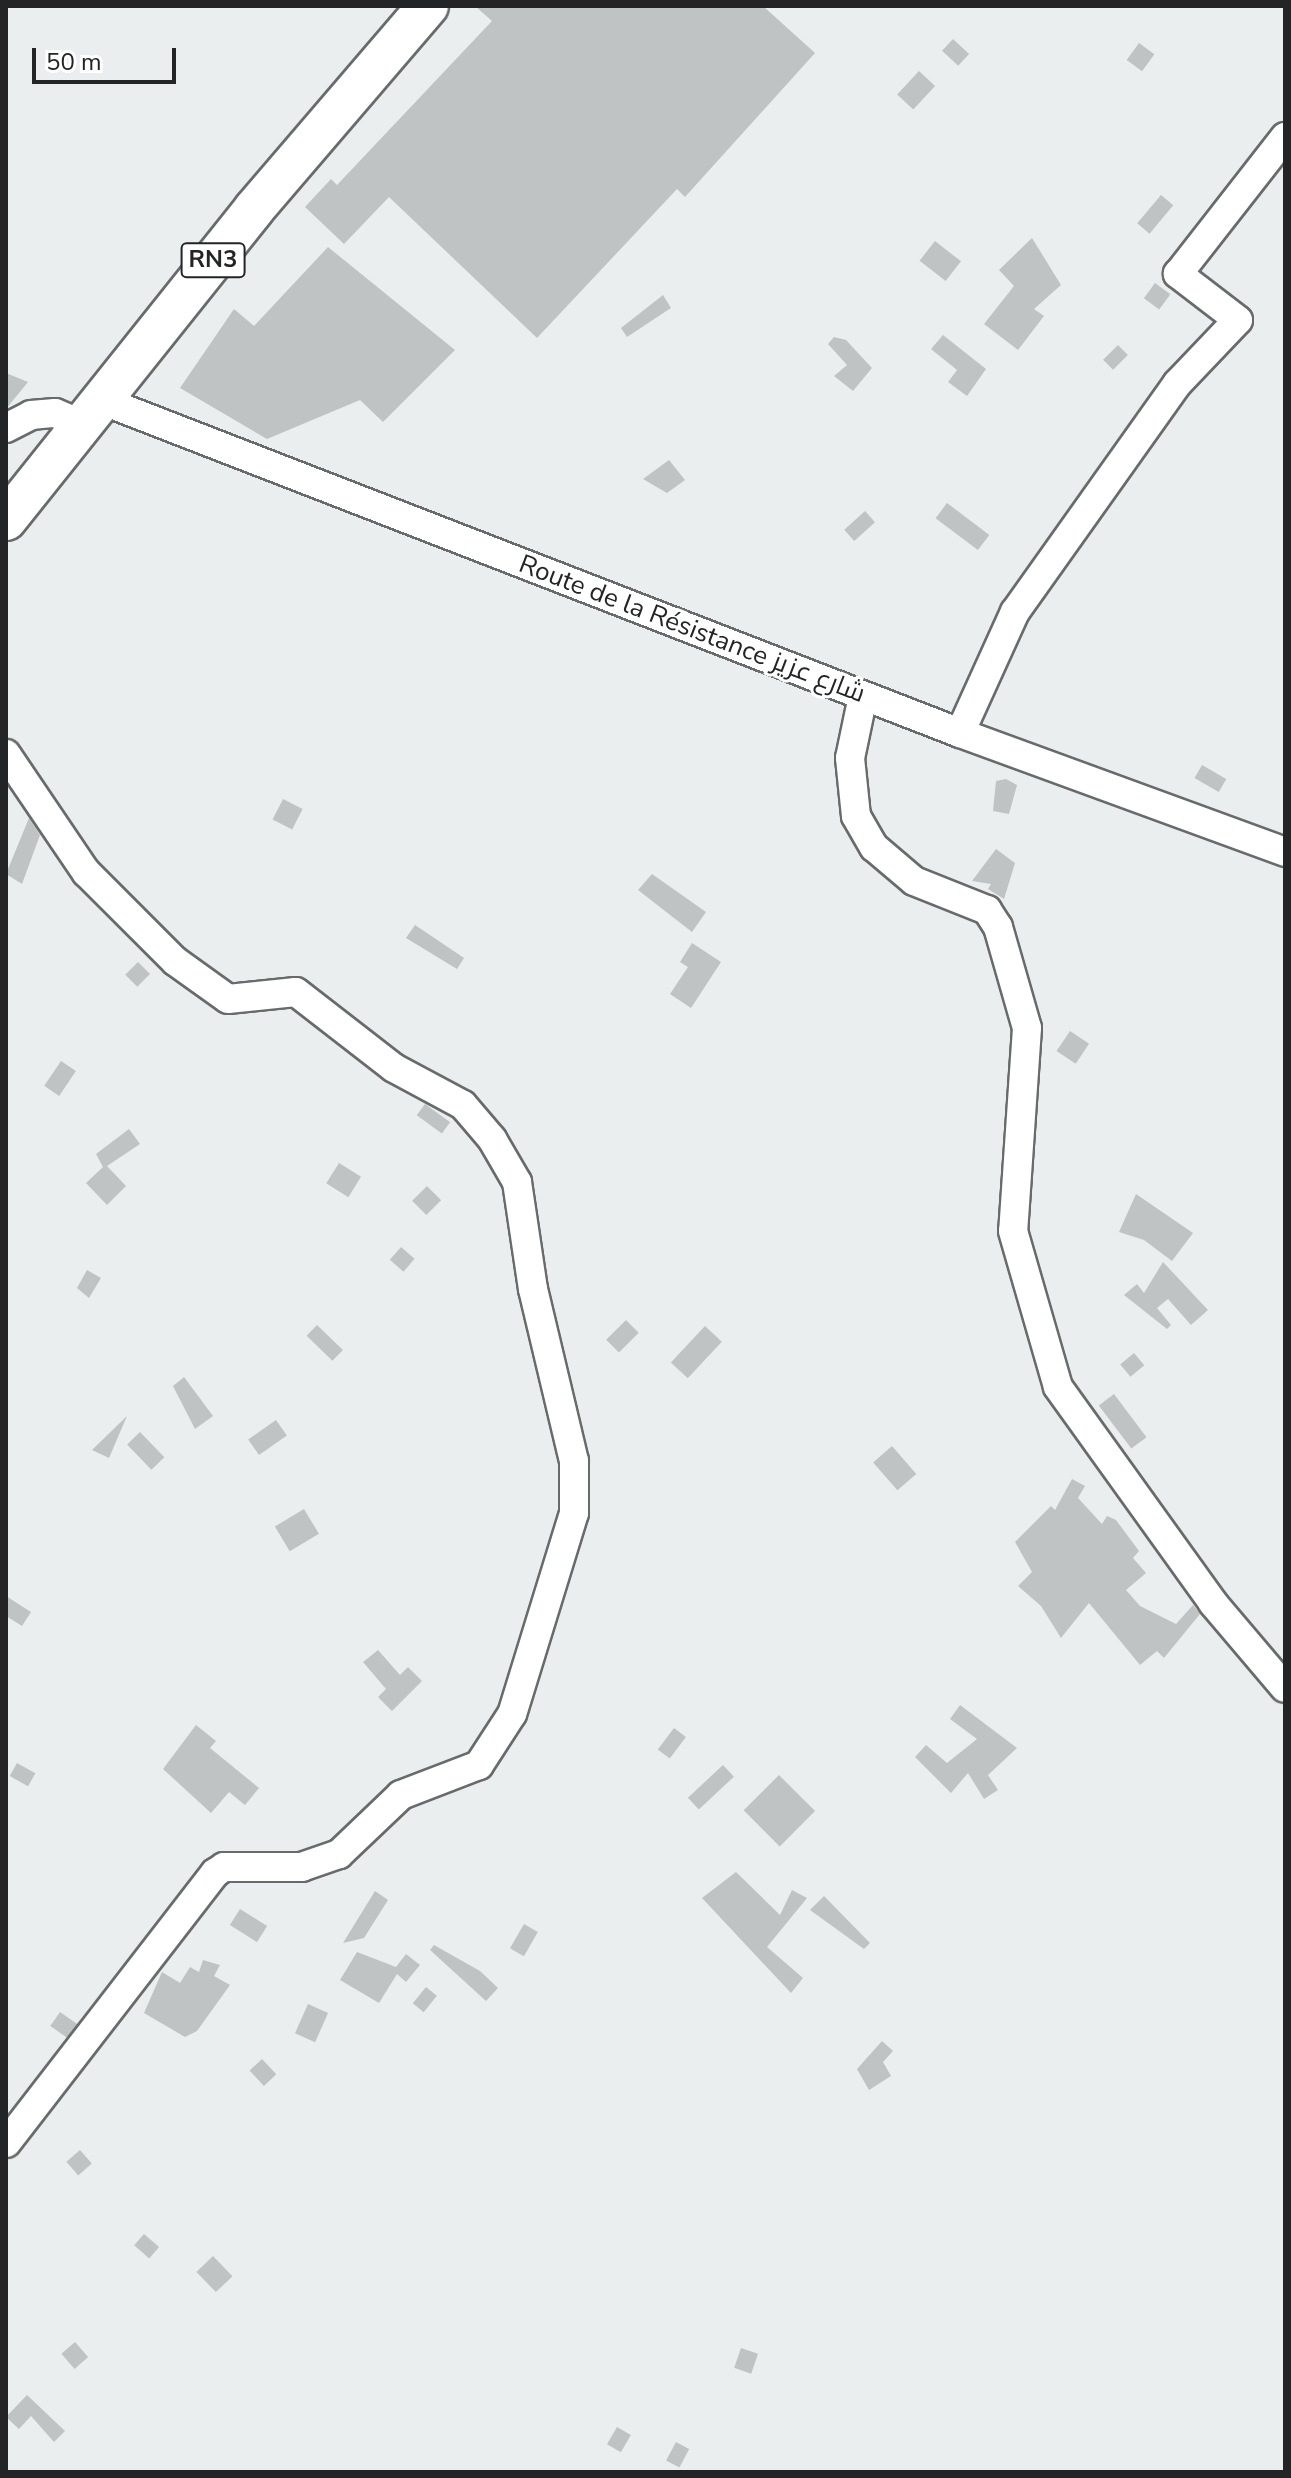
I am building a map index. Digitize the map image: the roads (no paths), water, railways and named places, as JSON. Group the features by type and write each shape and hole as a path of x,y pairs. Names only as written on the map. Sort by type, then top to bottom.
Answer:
{"highway":[{"name":"RN3","path":"6,520 91,412 428,6"}],"street":[{"path":"960,733 1015,612 1177,384 1238,320 1178,274 1285,137"},
{"name":"Route de la Résistance شارع عزيز","path":"6,428 31,415 91,412 1285,852"},
{"path":"863,696 850,758 856,816 874,847 914,881 987,910 998,927 1027,1028 1013,1231 1058,1387 1213,1603 1285,1688"},
{"path":"6,754 86,872 175,961 228,999 296,992 394,1068 463,1105 492,1139 517,1182 533,1289 574,1461 574,1513 530,1665 512,1714 479,1765 401,1795 339,1854 302,1867 215,1873 6,2143"}]}
